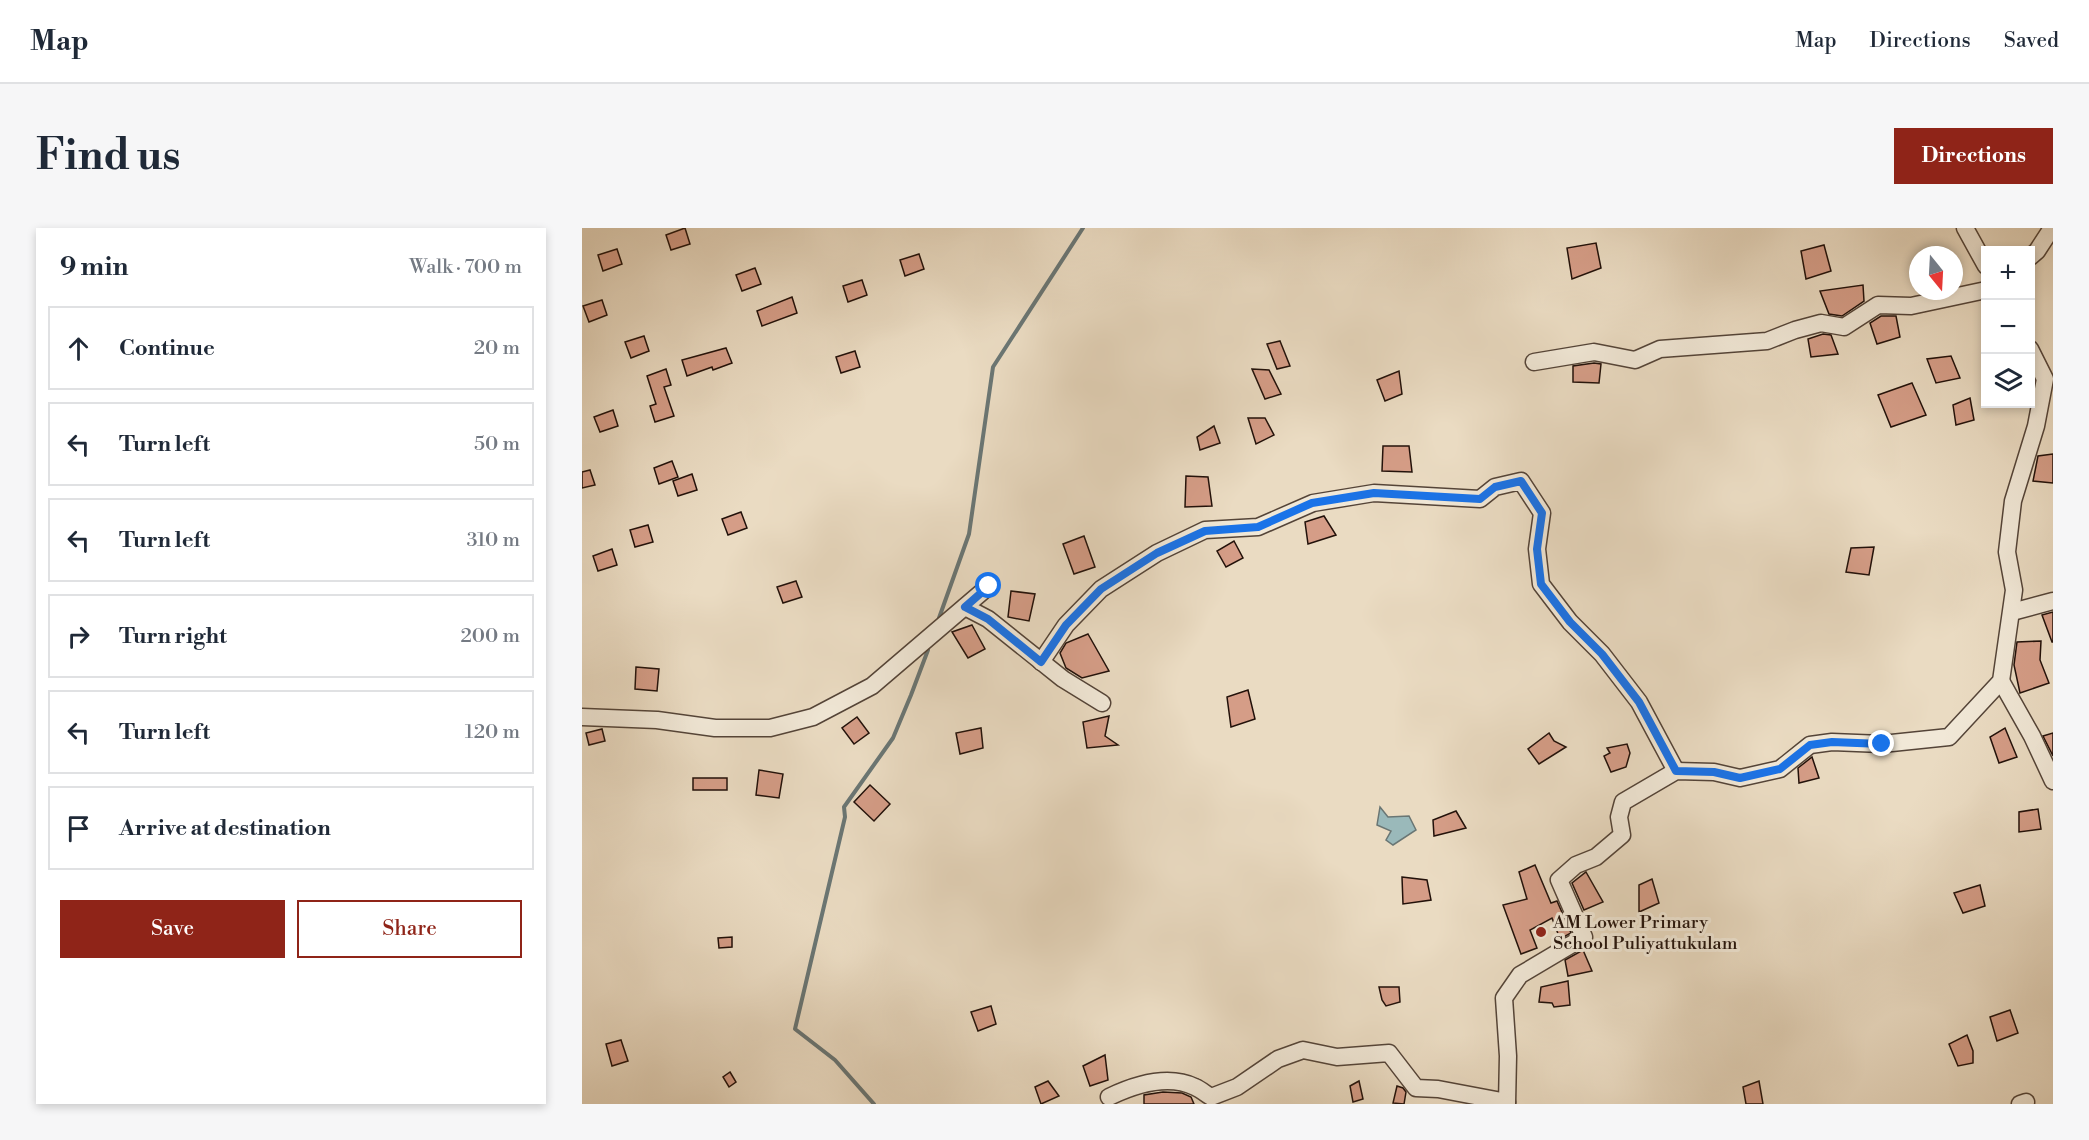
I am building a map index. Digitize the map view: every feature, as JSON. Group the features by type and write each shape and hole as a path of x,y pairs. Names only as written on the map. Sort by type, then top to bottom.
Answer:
{"street":[{"path":"1965,228 1981,257"},
{"path":"2035,253 2052,228"},
{"path":"1534,362 1594,352 1635,360 1660,349 1767,341 1821,323 1844,327 1878,305 1911,306 1981,291"},
{"path":"1109,1097 1145,1084 1173,1080 1195,1086 1210,1097 1237,1087 1278,1059 1303,1050 1337,1057 1389,1053 1416,1088 1438,1089 1507,1103 1508,1056 1504,998 1520,975 1584,937 1559,879 1576,865 1596,856 1622,835 1619,817 1623,802 1676,771 1714,772 1740,778 1780,769 1810,745 1832,742 1882,744 1949,737 2001,681 2014,590 2007,552 2013,501 2036,426 2045,379 2033,354"},
{"path":"1041,662 1066,625 1101,589 1157,553 1205,531 1258,527 1312,503 1374,493 1480,499 1495,487 1521,481 1542,513 1537,549 1541,584 1570,622 1602,654 1639,702 1676,771"},
{"path":"582,717 657,720 715,728 770,728 813,717 872,686 989,586"},
{"path":"2012,612 2053,601"},
{"path":"965,607 988,619 1063,679 1102,702"},
{"path":"2001,681 2032,736 2053,780"}],"water":[{"path":"1380,807 1388,817 1409,816 1416,830 1393,845 1386,840 1391,831 1377,825"}],"building":[{"path":"685,228 690,244 671,250 666,235"},
{"path":"1596,243 1601,268 1572,279 1567,248"},
{"path":"1824,245 1831,271 1806,279 1801,251"},
{"path":"617,249 622,264 603,271 598,255"},
{"path":"919,254 924,269 905,276 900,260"},
{"path":"755,268 761,284 742,291 736,275"},
{"path":"862,280 867,295 848,302 843,286"},
{"path":"1863,285 1864,301 1842,316 1829,314 1820,291"},
{"path":"792,297 797,313 762,326 757,311"},
{"path":"602,300 607,315 589,322 583,306"},
{"path":"1881,316 1896,316 1900,337 1877,344 1870,323"},
{"path":"1823,334 1831,335 1838,354 1811,357 1808,339"},
{"path":"644,336 649,351 631,358 625,342"},
{"path":"1280,341 1290,366 1277,369 1267,344"},
{"path":"726,348 732,363 687,376 682,360"},
{"path":"855,351 860,367 841,373 836,357"},
{"path":"1951,356 1960,378 1936,383 1927,359"},
{"path":"1601,364 1599,383 1573,382 1573,366"},
{"path":"666,369 671,385 664,387 674,416 655,422 650,406 656,404 647,376"},
{"path":"1252,369 1269,370 1281,394 1265,399"},
{"path":"1399,371 1402,394 1385,401 1377,380"},
{"path":"1912,383 1926,415 1891,427 1878,395"},
{"path":"1970,398 1974,420 1956,425 1953,405"},
{"path":"613,410 618,426 600,432 594,417"},
{"path":"1248,418 1265,418 1274,435 1256,444"},
{"path":"1214,426 1220,443 1200,450 1197,437"},
{"path":"1383,446 1409,446 1412,472 1382,471"},
{"path":"2053,454 2053,483 2033,481 2038,456"},
{"path":"672,461 678,477 659,484 654,468"},
{"path":"590,470 595,485 582,488 582,472"},
{"path":"692,474 697,490 678,496 673,481"},
{"path":"1186,476 1208,477 1212,506 1185,507"},
{"path":"741,512 747,528 728,535 722,519"},
{"path":"1324,516 1336,535 1308,544 1305,522"},
{"path":"648,525 653,542 635,547 630,530"},
{"path":"1084,536 1095,567 1074,574 1063,544"},
{"path":"1234,541 1243,558 1226,567 1217,551"},
{"path":"1874,547 1869,575 1846,572 1851,548"},
{"path":"612,549 617,565 598,571 593,556"},
{"path":"796,581 802,597 783,603 777,587"},
{"path":"1011,591 1035,594 1029,621 1008,617"},
{"path":"2053,612 2053,642 2052,642 2042,615"},
{"path":"972,625 985,649 968,658 952,632"},
{"path":"1088,634 1109,671 1082,678 1066,668 1060,653 1066,643"},
{"path":"2041,641 2040,660 2049,683 2020,693 2014,665 2017,642"},
{"path":"636,667 659,669 657,691 635,689"},
{"path":"1248,690 1255,719 1231,727 1227,697"},
{"path":"1109,716 1105,736 1118,745 1087,748 1083,722"},
{"path":"857,717 869,733 854,744 842,728"},
{"path":"981,728 983,748 960,754 956,733"},
{"path":"2005,728 2017,757 1999,763 1990,737"},
{"path":"602,729 605,741 589,745 586,733"},
{"path":"1549,733 1554,741 1566,747 1539,764 1528,749"},
{"path":"2053,733 2053,756 2043,736"},
{"path":"1627,744 1630,753 1626,767 1611,772 1604,756 1610,753 1607,748"},
{"path":"1812,757 1819,778 1799,783 1798,768"},
{"path":"759,770 783,774 779,798 756,795"},
{"path":"693,778 727,778 727,790 693,790"},
{"path":"870,785 890,804 874,821 854,802"},
{"path":"2038,809 2041,829 2019,832 2019,812"},
{"path":"1456,811 1466,828 1434,836 1433,820"},
{"path":"1535,865 1551,903 1557,901 1571,933 1560,939 1552,918 1530,930 1537,948 1521,954 1503,905 1527,899 1519,872"},
{"path":"1586,872 1603,902 1584,910 1572,883"},
{"path":"1402,877 1427,880 1431,900 1403,904"},
{"path":"1652,879 1659,903 1639,912 1639,885"},
{"path":"1980,885 1985,906 1963,913 1954,893"},
{"path":"732,937 732,947 719,948 718,938"},
{"path":"1583,950 1592,971 1568,976 1565,960"},
{"path":"1568,981 1570,1005 1554,1007 1552,1003 1539,1002 1541,987"},
{"path":"1379,987 1399,987 1400,1002 1386,1006"},
{"path":"991,1006 996,1024 978,1031 971,1012"},
{"path":"2010,1010 2018,1033 1997,1041 1990,1017"},
{"path":"1967,1035 1973,1051 1973,1063 1958,1066 1949,1044"},
{"path":"621,1040 628,1061 612,1066 606,1044"},
{"path":"1105,1055 1108,1080 1090,1086 1083,1066"},
{"path":"730,1072 736,1082 729,1087 723,1077"},
{"path":"1048,1081 1059,1096 1041,1104 1035,1087"},
{"path":"1359,1081 1363,1099 1353,1102 1350,1086"},
{"path":"1759,1081 1763,1104 1746,1104 1743,1087"},
{"path":"1397,1086 1406,1092 1404,1104 1393,1103"},
{"path":"1163,1092 1182,1093 1191,1097 1194,1104 1144,1104 1144,1095"}],"waterway":[{"path":"939,618 969,534 993,367 1083,228"},
{"path":"874,1104 835,1060 795,1029 845,817 844,807 893,738 928,650"}],"place":[{"name":"AM Lower Primary School Puliyattukulam","path":"1541,932"}],"route":[{"path":"989,586 965,607 988,619 1041,662 1066,625 1101,589 1157,553 1205,531 1258,527 1312,503 1374,493 1480,499 1495,487 1521,481 1542,513 1537,549 1541,584 1570,622 1602,654 1639,702 1676,771 1714,772 1740,778 1780,769 1810,745 1832,742 1882,744"}]}
